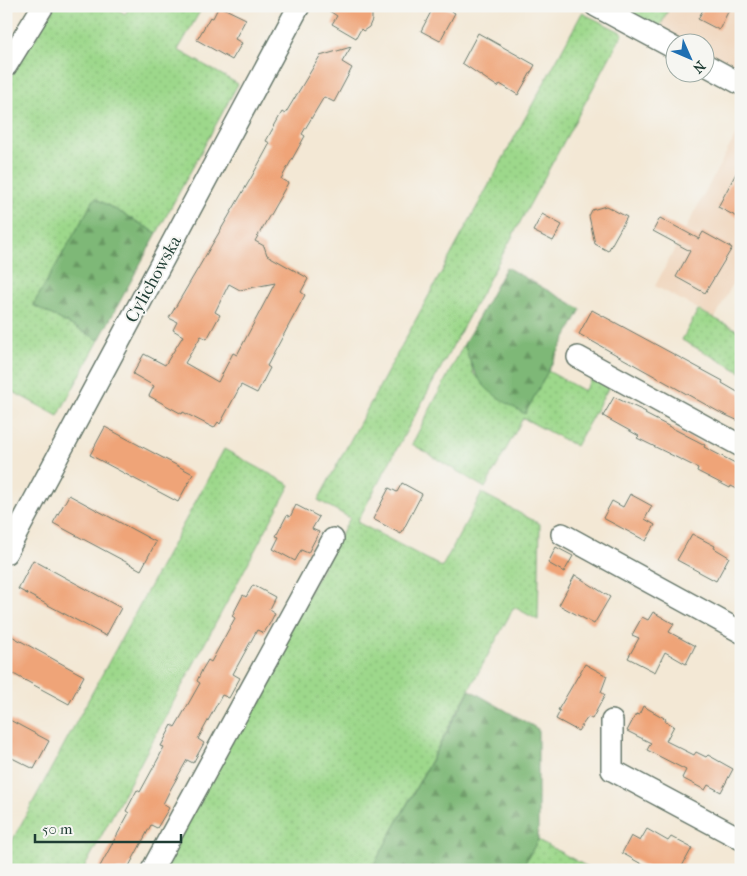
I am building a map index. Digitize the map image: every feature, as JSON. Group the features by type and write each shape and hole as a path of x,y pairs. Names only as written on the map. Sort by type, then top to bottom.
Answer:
{"street":[{"path":"6,66 43,6"},
{"name":"Cylichowska","path":"6,553 299,6"},
{"path":"596,6 664,43"},
{"path":"714,69 741,84"},
{"path":"578,357 741,446"},
{"path":"562,534 741,632"},
{"path":"152,870 333,539"},
{"path":"612,721 612,770 741,839"}],"shaded area":[{"path":"670,6 741,6 741,71 714,58 714,32 665,32 659,29"},
{"path":"741,125 741,268 715,318 655,286"}],"green space":[{"path":"55,6 113,6 125,14 130,6 203,6 178,50 238,84 157,233 95,198 33,305 99,340 58,416 6,388 6,217 16,201 6,195 6,84"},
{"path":"613,6 670,6 659,29"},
{"path":"582,13 623,33 357,522 442,567 482,493 540,524 538,620 514,607 371,870 158,870 350,518 318,500"},
{"path":"95,198 157,233 99,340 33,305"},
{"path":"506,267 581,309 525,414 485,387 474,371 464,344"},
{"path":"698,310 741,332 741,372 682,340"},
{"path":"464,344 474,374 525,414 548,371 584,391 593,376 610,385 576,446 523,418 485,488 412,444"},
{"path":"224,449 290,485 83,870 6,870 6,852"},
{"path":"470,690 538,729 538,840 521,870 371,870"},
{"path":"538,840 593,870 521,870"}],"building":[{"path":"219,6 246,19 235,39 242,43 232,60 197,40 210,17 213,18"},
{"path":"322,6 359,6 372,14 372,20 369,27 363,31 361,29 356,38 332,24 337,16"},
{"path":"434,6 443,6 455,13 440,41 421,31"},
{"path":"705,6 731,6 719,30 698,19"},
{"path":"478,33 535,65 518,95 500,84 498,87 462,63"},
{"path":"351,47 342,62 352,68 334,102 324,97 302,134 305,136 281,179 288,183 255,241 264,246 267,255 308,279 301,292 305,295 267,366 270,368 257,393 241,385 220,424 218,422 214,428 183,412 182,414 149,396 154,386 133,374 144,354 165,365 183,336 173,330 177,322 169,318 251,178 270,143 266,141 282,112 285,114 320,56","holes":["275,283 237,355 233,353 218,382 185,363 201,336 207,339 220,315 215,312 229,284 240,290"]},
{"path":"741,164 741,219 718,207"},
{"path":"606,206 627,217 608,251 595,244 589,216 592,210"},
{"path":"542,214 562,225 553,241 533,231"},
{"path":"660,218 699,239 703,232 732,248 705,293 676,277 690,251 653,231"},
{"path":"592,310 723,381 722,383 741,394 741,422 719,412 579,334"},
{"path":"614,397 646,412 645,414 741,466 741,491 731,486 730,488 697,471 698,468 637,438 639,436 603,416"},
{"path":"105,427 193,474 178,502 90,455"},
{"path":"402,483 422,494 401,534 373,519 389,488 397,492"},
{"path":"630,494 652,506 645,519 655,525 646,541 603,518 612,501 623,507"},
{"path":"69,495 156,542 141,570 53,523"},
{"path":"296,505 319,517 312,529 319,532 308,553 301,550 295,561 273,549 279,537 276,536 287,515 290,517"},
{"path":"692,534 715,546 714,548 729,557 716,581 677,560"},
{"path":"556,547 573,556 564,572 548,563"},
{"path":"33,560 121,608 106,636 18,589"},
{"path":"575,575 610,597 594,624 559,605"},
{"path":"253,585 275,597 269,609 275,613 270,623 264,633 257,630 233,674 240,678 229,698 222,695 198,739 204,743 193,763 187,760 163,804 169,808 157,828 151,825 127,870 98,870 129,813 126,811 137,790 140,792 158,759 164,747 161,746 172,725 175,727 200,683 197,681 202,670 208,660 211,662 235,618 232,616 243,595 246,597"},
{"path":"653,612 674,624 669,632 695,646 686,664 665,652 655,672 628,658 639,638 632,635 642,617 648,620"},
{"path":"6,633 84,676 69,704 6,670"},
{"path":"585,664 607,676 601,692 605,695 592,719 588,717 578,731 556,719 560,711 558,710"},
{"path":"643,706 666,719 665,721 674,726 666,741 694,755 696,752 706,757 708,755 733,769 721,792 708,785 705,790 682,778 686,770 647,750 651,743 627,731 636,714 639,715"},
{"path":"6,718 49,741 34,769 6,755"},
{"path":"647,829 668,841 671,837 692,848 680,870 652,870 622,853 631,836 640,841"}]}
